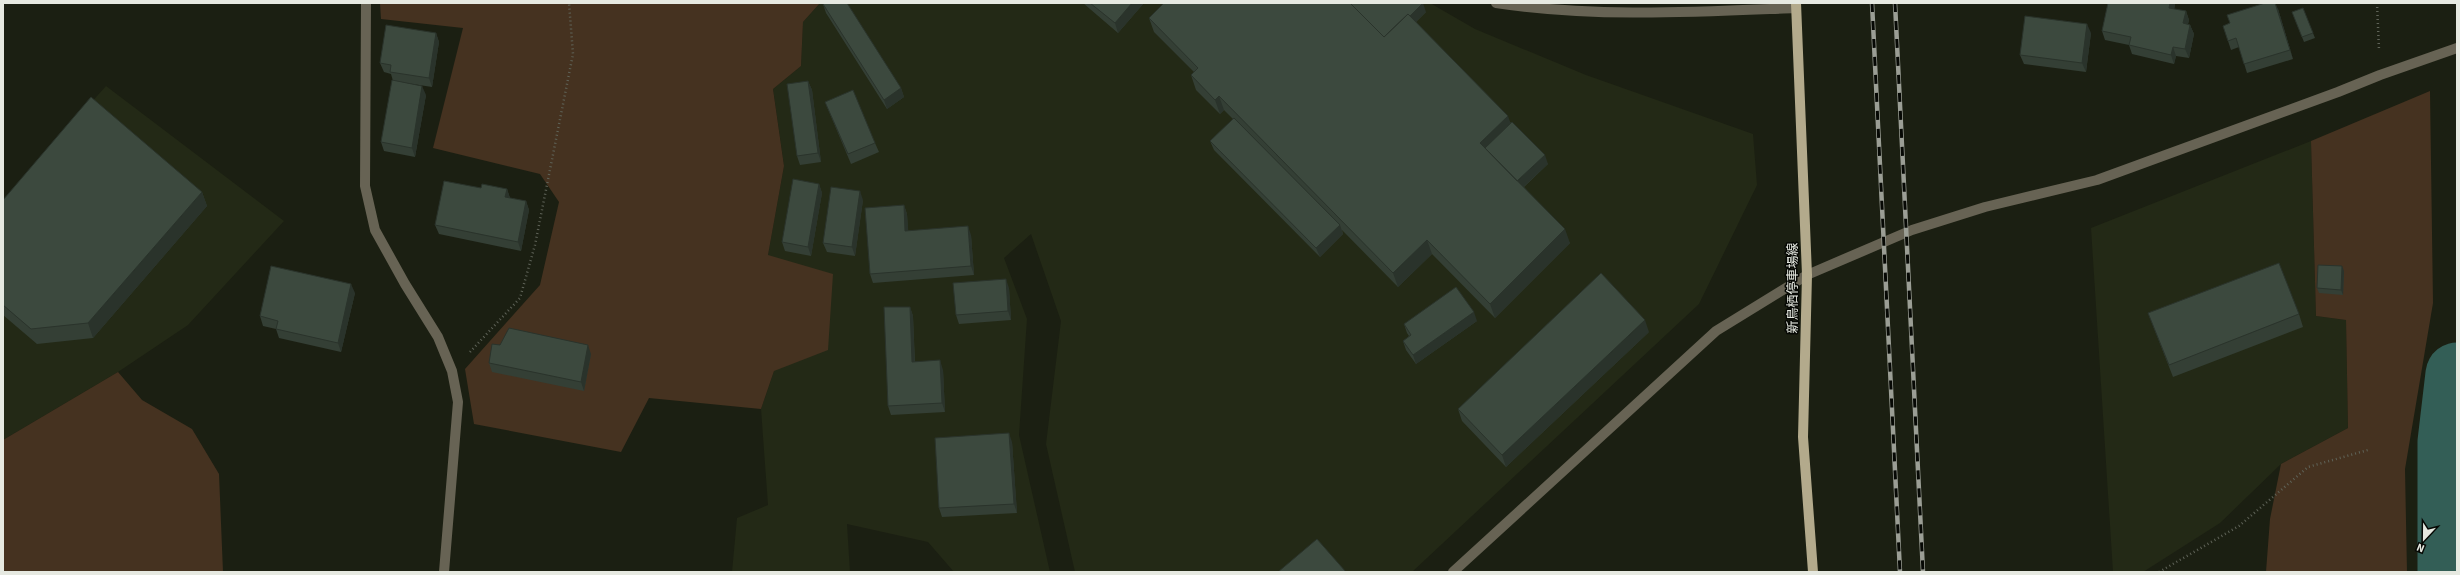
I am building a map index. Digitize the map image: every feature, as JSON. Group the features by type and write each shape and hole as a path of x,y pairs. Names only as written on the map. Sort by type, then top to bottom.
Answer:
{"main road":[{"name":"新鳥栖停車場線","path":"1796,5 1807,275 1803,437 1813,572"}],"street":[{"path":"366,3 365,186 375,230 404,284 438,337 452,371 458,402 444,572"},
{"path":"1496,3 1566,12 1652,13 1796,5"},
{"path":"1453,572 1716,331 1807,275 1912,230 1985,207 2096,180 2338,92 2380,74 2457,48"}],"path":[{"path":"452,371 520,298 535,245 573,54 569,3"},
{"path":"2377,3 2380,74"},
{"path":"2159,572 2239,526 2308,467 2368,450"}],"shaded area":[{"path":"380,3 820,3 803,22 801,66 773,89 784,166 768,255 833,274 828,350 774,371 761,409 649,398 621,452 474,424 465,369 540,285 559,202 540,174 433,148 463,28 381,19"},
{"path":"820,3 1430,3 1475,29 1586,75 1753,134 1757,185 1699,304 1412,572 1075,572 1046,444 1061,321 1031,234 1004,258 1027,319 1019,435 1050,572 954,572 928,542 847,524 850,572 732,572 737,518 768,505 761,409 774,371 768,255 784,166 773,89 801,66 803,22"},
{"path":"106,86 284,221 188,325 118,372 3,440 3,201"},
{"path":"2430,91 2433,303 2405,469 2407,572 2266,572 2270,519 2281,464 2348,428 2346,320 2316,316 2311,141"},
{"path":"2311,141 2316,316 2346,320 2348,428 2281,464 2220,523 2143,572 2113,572 2091,228"},
{"path":"118,372 142,400 192,429 219,474 223,572 3,572 3,440"}],"building":[{"path":"847,3 901,88 884,100 823,4"},
{"path":"1090,3 1132,3 1115,23"},
{"path":"1164,3 1350,3 1384,37 1408,14 1508,116 1480,143 1565,229 1490,304 1427,240 1393,273 1219,96 1215,100 1191,75 1198,68 1149,18"},
{"path":"1350,3 1423,3 1410,16 1408,14 1384,37"},
{"path":"2108,3 2170,3 2169,8 2186,11 2183,23 2190,25 2185,49 2173,47 2171,55 2129,45 2131,37 2102,31"},
{"path":"2265,3 2275,3 2290,50 2244,64 2236,38 2228,41 2223,26 2230,23 2227,15"},
{"path":"2303,8 2313,33 2302,37 2292,12"},
{"path":"2025,16 2087,24 2082,63 2020,55"},
{"path":"386,25 436,33 429,78 390,72 391,65 380,63"},
{"path":"392,80 422,86 412,148 381,142"},
{"path":"808,81 818,153 797,156 787,84"},
{"path":"853,90 875,143 848,154 825,102"},
{"path":"91,97 202,192 88,323 31,329 3,305 3,200"},
{"path":"1234,118 1340,225 1316,248 1210,141"},
{"path":"1512,122 1545,155 1517,181 1485,148"},
{"path":"793,179 819,184 808,247 782,242"},
{"path":"444,181 481,188 482,184 507,189 505,197 526,201 518,242 435,225"},
{"path":"831,187 860,191 852,247 823,243"},
{"path":"904,205 905,231 968,226 971,266 870,274 865,208"},
{"path":"2279,263 2299,314 2169,365 2148,313"},
{"path":"2318,265 2342,266 2341,290 2317,288"},
{"path":"271,266 351,284 338,343 276,329 278,321 260,316"},
{"path":"1601,273 1645,320 1502,455 1458,409"},
{"path":"1006,279 1008,311 956,315 953,283"},
{"path":"1456,287 1474,312 1413,355 1403,341 1411,335 1404,324"},
{"path":"884,307 910,307 912,362 940,360 942,403 888,406"},
{"path":"509,328 588,345 581,382 489,363 492,344 500,345"},
{"path":"1009,433 1014,504 939,508 935,438"},
{"path":"1317,539 1346,572 1278,572"}],"waterway":[{"path":"2449,572 2449,442 2457,374"}],"railway":[{"path":"1872,3 1900,572"},
{"path":"1895,3 1923,572"}]}
